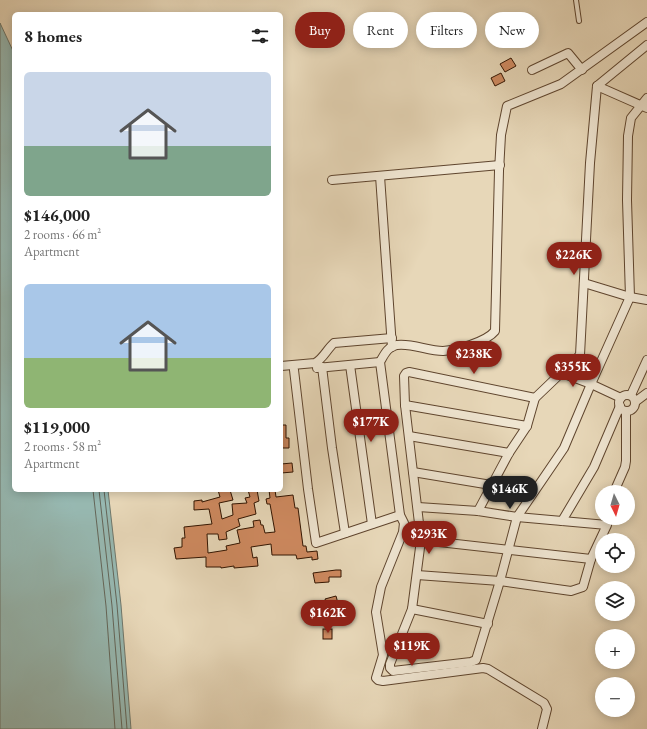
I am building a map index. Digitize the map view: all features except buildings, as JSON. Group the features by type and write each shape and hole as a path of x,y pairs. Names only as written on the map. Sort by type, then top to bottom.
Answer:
{"street":[{"path":"542,729 547,709 544,703 488,669 483,668 378,680 376,678 384,655 376,612 381,587 403,532 404,523 400,515 380,362 388,350 396,345 443,351 474,344 490,337 495,331 500,165 502,135 507,106 561,84 647,22"},
{"path":"478,511 509,453 527,426 535,398 580,355 590,163 596,86 647,46"},
{"path":"532,70 568,53 582,70"},
{"path":"596,86 644,106"},
{"path":"535,398 409,372 404,376 405,404 421,540 412,609 390,664 390,668 393,671 476,660 488,624 517,517 564,448 630,297 627,200 628,136 631,118 644,106 647,98"},
{"path":"332,180 500,165"},
{"path":"380,176 392,347"},
{"path":"584,283 630,297 647,300"},
{"path":"283,368 320,361 328,348 334,343 392,338"},
{"path":"562,373 591,384 632,410 633,399 647,360"},
{"path":"283,368 294,370 380,362"},
{"path":"350,365 372,524"},
{"path":"322,367 332,448 345,533"},
{"path":"294,370 316,543 400,515"},
{"path":"562,521 594,467 625,395 633,399 647,393"},
{"path":"405,404 527,426"},
{"path":"617,485 626,461 622,405"},
{"path":"409,436 509,453"},
{"path":"413,472 491,485"},
{"path":"418,507 478,511 517,517 562,521 595,521"},
{"path":"417,575 500,581 571,591 579,589 583,587 591,559 605,525"},
{"path":"421,540 591,559"},
{"path":"412,609 488,624"}],"lane":[{"path":"576,0 579,21"}],"water":[{"path":"0,23 12,49 12,492 108,492 121,605 131,729 0,729"}]}
